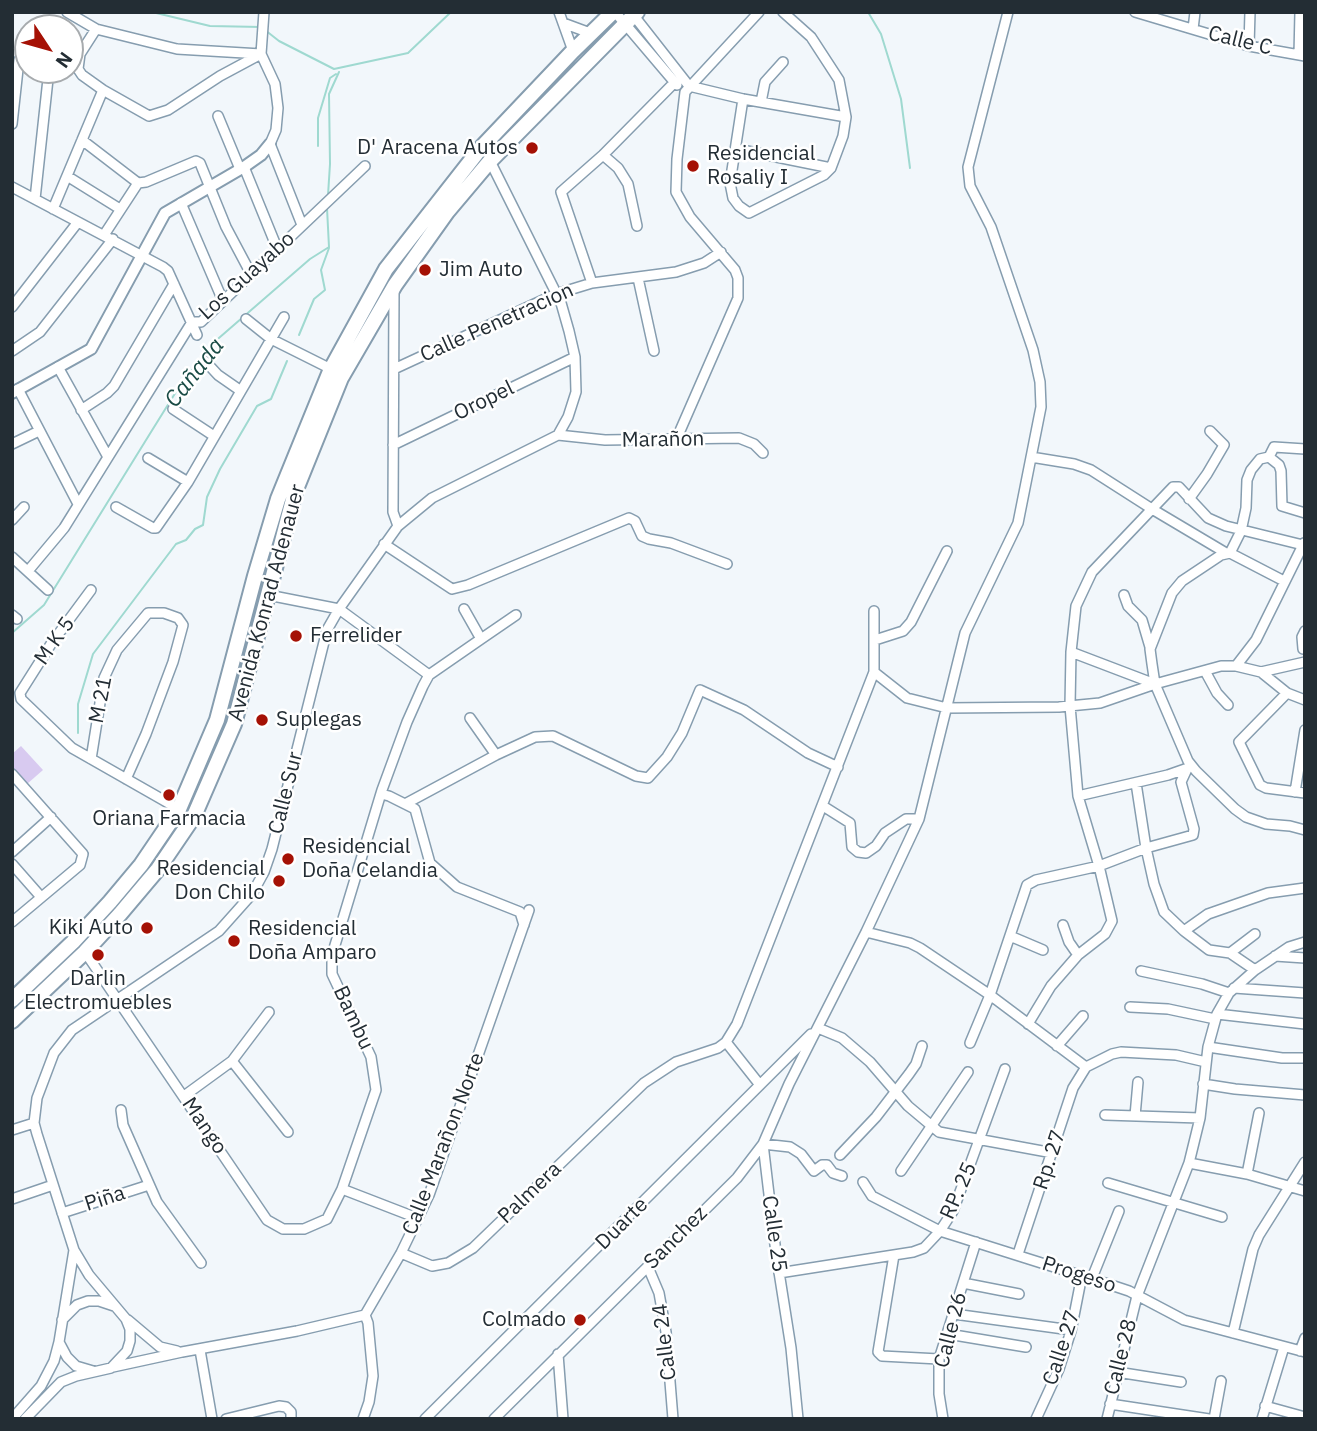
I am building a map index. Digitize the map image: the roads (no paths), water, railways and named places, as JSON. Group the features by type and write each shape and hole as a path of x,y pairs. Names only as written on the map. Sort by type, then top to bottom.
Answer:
{"main road":[{"name":"Avenida Konrad Adenauer","path":"12,1000 73,942 110,902 141,865 178,809 217,720 278,499 331,369 386,269 480,149 590,33 614,12"},
{"name":"Avenida Konrad Adenauer","path":"12,1021 85,952 158,869 194,816 234,724 295,492 341,378 395,285 447,212 490,161 632,16"},
{"path":"217,720 234,724"}],"street":[{"path":"67,12 96,29 177,50 261,54"},
{"path":"559,12 573,51"},
{"path":"614,12 632,16 687,89"},
{"path":"676,440 738,298 738,278 735,270 690,217 677,192 677,159 687,89 759,12"},
{"path":"743,99 730,183 738,206 749,213 815,181 831,168 843,136 846,117 839,80 811,37 783,12"},
{"name":"Sanchez","path":"494,1419 737,1178 763,1144 789,1084 866,932 919,819 965,633 1018,523 1041,407 1040,382 1033,350 991,227 970,186 968,167 1008,12"},
{"path":"1193,29 1195,12"},
{"path":"1249,46 1250,12"},
{"path":"1300,12 1302,56"},
{"name":"Calle C","path":"1138,13 1249,46 1302,56"},
{"path":"632,16 674,83 687,89 846,117"},
{"path":"78,504 15,391 91,349 164,213 242,168 261,155 270,144 276,130 278,108 275,84 261,54 263,21"},
{"path":"563,23 590,33"},
{"path":"96,29 79,54 78,69 103,90 149,116 168,110 220,76 261,54"},
{"path":"761,102 765,82 783,62"},
{"path":"592,284 560,195 674,83"},
{"path":"12,124 16,84"},
{"path":"35,199 47,84"},
{"path":"53,209 103,90"},
{"path":"218,116 277,248"},
{"path":"82,140 138,183 194,161 200,163 226,227 251,274"},
{"path":"270,144 302,225"},
{"path":"737,149 831,168"},
{"path":"603,155 618,168 628,184 637,226"},
{"path":"490,161 561,303 575,357 576,392 568,417 558,435"},
{"name":"Los Guayabo","path":"29,571 58,536 192,323 201,323 365,166"},
{"path":"67,176 120,209"},
{"path":"12,351 40,332 108,237 120,209 138,183"},
{"path":"12,187 163,267 174,284 197,335"},
{"path":"181,203 223,301"},
{"path":"12,307 78,222"},
{"name":"Calle Penetracion","path":"394,369 556,294 592,284 676,272 704,263 721,252"},
{"path":"638,278 654,351"},
{"path":"81,410 114,386 174,284"},
{"path":"395,285 393,512 398,526"},
{"path":"116,507 156,528 188,482 284,317"},
{"path":"246,319 271,339 331,369"},
{"name":"Oropel","path":"393,445 575,357"},
{"path":"205,361 218,375 241,391"},
{"path":"58,367 108,457"},
{"path":"173,409 214,436"},
{"path":"12,444 39,431"},
{"path":"1189,499 1224,444 1210,431"},
{"name":"Marañon","path":"558,435 606,440 738,438 754,444 763,453"},
{"name":"Calle Sur","path":"34,1123 37,1098 54,1053 62,1040 72,1030 219,931 252,894 272,849 324,639 339,609 384,544 398,526 432,498 558,435"},
{"path":"1269,457 1274,447 1305,449"},
{"path":"1031,457 1074,464 1091,470 1228,553 1284,581"},
{"path":"1269,457 1279,465 1282,506 1305,513"},
{"path":"1150,649 1171,593 1182,581 1228,553 1241,530 1246,508 1247,480 1251,470 1260,459 1269,457"},
{"path":"148,458 188,482"},
{"path":"1028,1024 1051,986 1078,955 1105,934 1112,920 1078,796 1070,706 1071,652 1076,606 1092,572 1176,486 1208,518 1241,530 1304,543 1256,640 1236,666"},
{"path":"12,520 24,507"},
{"path":"384,544 452,589 468,585 629,518 635,521 642,536 671,543 727,564"},
{"path":"875,640 903,631 911,622 947,551"},
{"path":"12,557 48,590"},
{"name":"M K 5","path":"91,590 51,644 20,693 21,699 63,741 91,759"},
{"path":"268,595 339,609 429,675 516,615"},
{"path":"1124,595 1128,606 1142,620 1155,684 1190,768 1246,817 1266,824 1305,830"},
{"path":"464,609 481,639"},
{"path":"760,1086 726,1042 737,1024 874,673 874,611"},
{"name":"M 21","path":"91,759 104,678 117,650 148,613 164,613 178,618 183,625 173,662 126,779"},
{"path":"874,673 907,698 947,708 1070,706 1100,703 1221,666 1261,671 1301,662 1304,648 1302,637 1305,631"},
{"path":"1071,652 1155,684"},
{"path":"1205,671 1217,693 1228,705"},
{"path":"1261,671 1287,693 1305,700"},
{"name":"Bambu","path":"304,1229 327,1219 342,1189 376,1090 371,1057 332,974 332,955 381,794 407,722 429,675"},
{"path":"405,804 535,737 553,736 636,776 648,778 667,757 682,733 700,690 744,710 808,753 838,766"},
{"path":"1287,693 1239,740 1260,785 1300,793 1305,730"},
{"path":"470,718 496,755"},
{"path":"91,759 178,809"},
{"path":"1078,796 1190,768"},
{"path":"970,1043 990,995 1027,885 1036,880 1099,866 1146,848 1193,835 1194,829 1181,782 1190,768"},
{"path":"12,774 83,854 80,865 12,922"},
{"path":"1136,782 1146,848 1164,912 1209,950 1230,953 1255,970"},
{"path":"381,794 415,809 430,863 457,887 520,912 524,925"},
{"path":"823,806 850,823 852,847 858,852 866,853 876,846 886,833 906,819 919,819"},
{"path":"12,852 51,817"},
{"path":"12,864 41,897"},
{"path":"1184,931 1209,914 1232,905 1268,893 1305,888"},
{"name":"Calle Marañon Norte","path":"365,1315 401,1253 429,1195 529,910"},
{"path":"1062,925 1078,955"},
{"path":"866,932 910,943 990,995 1086,1068 1121,1052 1176,1055 1206,1062"},
{"path":"1230,953 1255,934"},
{"path":"1010,936 1043,950"},
{"name":"Calle 28","path":"1107,1419 1137,1296 1189,1163 1200,1118 1208,1047 1216,1017 1231,991 1255,970 1274,956 1305,942"},
{"name":"Mango","path":"85,952 267,1220 283,1229 304,1229"},
{"path":"1274,956 1305,958"},
{"path":"1141,971 1231,991 1305,993"},
{"path":"1130,1007 1305,1024"},
{"path":"184,1096 232,1061 269,1012"},
{"path":"1057,1046 1083,1016"},
{"path":"818,1028 842,1038 870,1062 908,1107 939,1132 1053,1153"},
{"name":"Duarte","path":"425,1419 818,1028"},
{"name":"Palmera","path":"401,1253 432,1266 448,1263 473,1248 644,1083 676,1062 718,1048 726,1042"},
{"path":"841,1155 896,1091 916,1064 922,1046"},
{"path":"1208,1047 1282,1058 1305,1058"},
{"path":"232,1061 288,1132"},
{"name":"Rp. 27","path":"1018,1255 1073,1088 1086,1068"},
{"name":"RP. 25","path":"779,1273 924,1248 940,1231 953,1211 1005,1069"},
{"path":"901,1171 968,1072"},
{"path":"1135,1116 1138,1082"},
{"path":"1203,1084 1305,1095"},
{"path":"121,1110 123,1125 157,1202 201,1263"},
{"path":"1247,1174 1259,1112"},
{"path":"1105,1115 1200,1118"},
{"path":"12,1130 34,1123 74,1250 89,1275 126,1319 160,1347 182,1352"},
{"path":"763,1144 790,1147 801,1154 814,1171 827,1165 833,1173 842,1175"},
{"name":"Calle 25","path":"763,1144 798,1419"},
{"path":"1233,1333 1253,1249 1305,1162"},
{"path":"1189,1163 1247,1174 1305,1191"},
{"name":"Progeso","path":"863,1182 872,1196 940,1231 1092,1278 1137,1296 1184,1320 1302,1352"},
{"path":"1108,1183 1222,1217"},
{"path":"12,1199 53,1185"},
{"name":"Piña","path":"62,1213 149,1185"},
{"path":"342,1189 417,1218"},
{"path":"1092,1278 1119,1211"},
{"name":"Calle 26","path":"943,1419 939,1394 939,1359 976,1242"},
{"path":"12,1419 41,1386 49,1372 59,1342 74,1250"},
{"path":"894,1255 878,1352 882,1356 939,1359"},
{"name":"Calle 24","path":"648,1267 659,1293 666,1332 673,1419"},
{"name":"Calle 27","path":"1036,1419 1059,1369 1071,1329 1082,1275"},
{"path":"963,1283 1019,1293"},
{"path":"62,1321 78,1305 88,1301 110,1304 118,1309"},
{"path":"954,1314 1071,1329"},
{"path":"25,1419 61,1382 76,1376 365,1315 373,1376 363,1419"},
{"path":"111,1368 127,1351 130,1329 126,1319"},
{"path":"948,1334 1026,1347"},
{"path":"1302,1352 1305,1338"},
{"path":"59,1342 67,1357 76,1366 96,1372"},
{"path":"1262,1419 1284,1347"},
{"path":"200,1350 212,1419"},
{"path":"558,1354 563,1419"},
{"path":"1117,1371 1181,1382"},
{"path":"1214,1419 1221,1381"},
{"path":"1110,1404 1209,1419"},
{"path":"226,1419 279,1406 286,1407 291,1412 291,1419"},
{"path":"1265,1406 1305,1417"}],"waterway":[{"name":"Cañada","path":"152,12 210,26 261,27"},
{"name":"Cañada","path":"265,30 279,41 334,69 408,53 451,12"},
{"path":"868,12 881,34 901,99 910,168"},
{"name":"Cañada","path":"328,195 329,94 339,72"},
{"path":"318,146 318,118 330,78 336,74"},
{"name":"Cañada","path":"12,633 44,605 179,387 212,344 310,259 329,247 327,208"},
{"path":"299,335 314,299 325,290 321,270 329,248"},
{"path":"78,733 78,704 93,654 176,544 186,540 195,529 203,525 207,497 220,469 257,406 271,399 287,361"}],"place":[{"name":"D' Aracena Autos","path":"532,148"},
{"name":"Residencial Rosaliy I","path":"693,166"},
{"name":"Jim Auto","path":"425,270"},
{"name":"Ferrelider","path":"296,636"},
{"name":"Suplegas","path":"262,720"},
{"name":"Oriana Farmacia","path":"169,795"},
{"name":"Residencial Doña Celandia","path":"288,859"},
{"name":"Residencial Don Chilo","path":"279,881"},
{"name":"Kiki Auto","path":"147,928"},
{"name":"Residencial Doña Amparo","path":"234,941"},
{"name":"Darlin Electromuebles","path":"98,955"},
{"name":"Colmado","path":"580,1320"}]}
